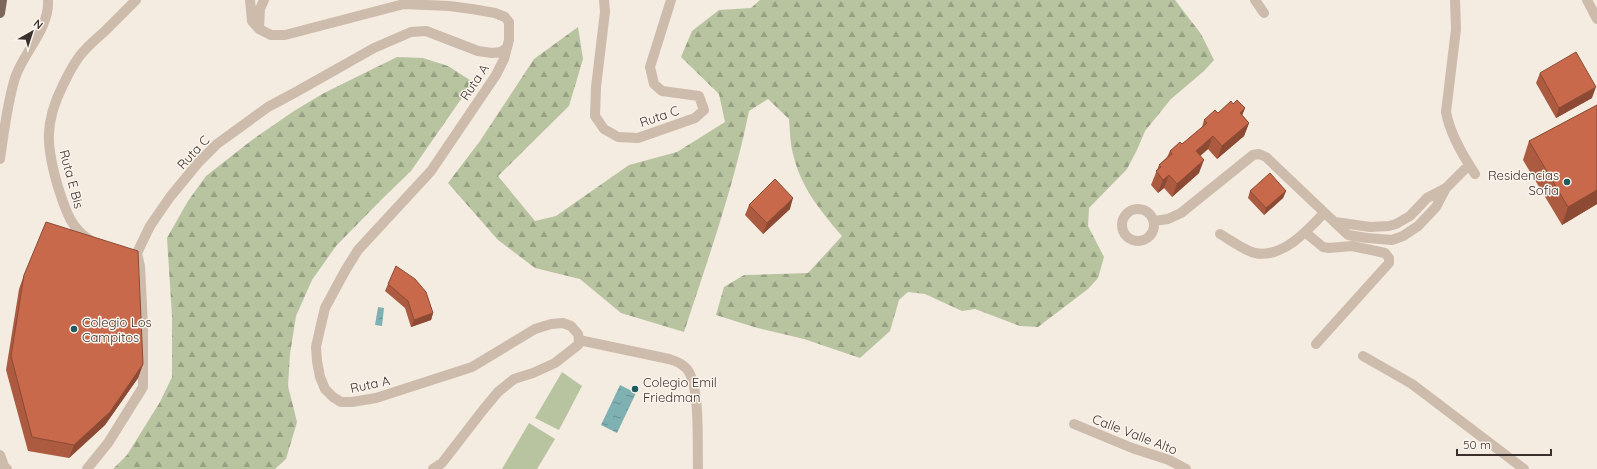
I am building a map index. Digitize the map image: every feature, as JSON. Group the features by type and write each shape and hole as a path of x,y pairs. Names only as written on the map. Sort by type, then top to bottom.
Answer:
{"main road":[{"path":"0,13 2,0"}],"street":[{"path":"0,159 10,96 16,76 46,18 48,0"},
{"name":"Ruta E Bis","path":"101,246 82,235 70,221 53,169 49,140 50,119 54,103 83,52 136,0"},
{"path":"250,0 252,20 259,29 271,35 285,35 404,4 449,6 495,13 504,17 509,22 509,40 507,48"},
{"path":"259,29 260,9 264,0"},
{"name":"Ruta C","path":"604,0 605,12 596,87 595,116 604,129 618,137 638,138 694,118 704,110 699,96 662,91 654,84 650,67 671,0"},
{"path":"1255,0 1264,14"},
{"path":"1455,0 1456,28 1446,112 1448,123 1452,132 1469,165 1476,174"},
{"path":"1587,0 1597,19"},
{"name":"Ruta C","path":"137,253 150,226 170,197 198,163 217,144 268,107 374,48 410,32 426,32 478,51 492,54 501,52 507,48"},
{"name":"Ruta A","path":"507,48 504,59 496,75 431,171 358,250 345,271 325,308 320,329 316,347 320,377 325,389 333,396 341,402 352,402 376,398 472,367 535,329 551,324 562,323 571,326 578,334 579,340"},
{"path":"1154,221 1168,219 1181,213 1253,155 1259,154 1266,157 1348,235 1392,240 1403,236 1418,226 1436,207 1446,188 1469,165"},
{"path":"1334,222 1370,226 1389,226 1410,216 1427,198 1446,188"},
{"path":"1220,234 1254,253 1269,254 1280,250 1306,232 1324,213"},
{"path":"1389,226 1392,240"},
{"path":"1306,232 1323,247 1329,248 1352,246 1385,253 1389,258 1389,263 1316,344"},
{"path":"87,469 108,443 144,387 143,326 137,253 124,251"},
{"path":"433,469 442,463 498,392 514,379 533,373 555,363 578,345 579,340 670,359 680,362 686,368 689,372 696,392 698,469"},
{"path":"1363,356 1412,384 1522,468"},
{"name":"Calle Valle Alto","path":"1074,424 1132,448 1169,460 1186,469"},
{"path":"0,455 4,466 7,469"}],"green space":[{"path":"760,0 1175,0 1201,34 1214,60 1204,71 1171,99 1145,131 1127,169 1089,208 1088,226 1104,257 1098,278 1088,289 1038,327 1020,326 975,309 962,311 925,294 908,292 899,300 890,331 860,358 804,339 754,327 716,315 724,287 744,275 808,273 842,236 819,208 801,178 792,150 789,119 768,99 749,111 728,195 684,332 621,313 580,279 535,268 498,240 448,183 480,141 534,59 578,27 583,59 569,106 498,176 535,221 556,216 629,165 677,152 725,122 719,94 681,57 692,31 719,10 751,8"},
{"path":"397,57 423,58 448,66 473,82 411,171 336,246 312,280 296,316 290,354 288,386 297,422 286,459 275,469 113,469 127,455 160,402 172,377 172,316 167,238 188,201 206,176 252,140 294,111 324,93"},
{"path":"562,372 582,386 559,430 535,418"},
{"path":"529,423 555,439 537,469 502,469"}],"water":[{"path":"378,307 384,308 382,326 375,325"},
{"path":"620,385 636,393 617,433 601,425"}],"building":[{"path":"1576,52 1596,87 1559,108 1540,73"},
{"path":"1237,100 1245,108 1240,113 1249,123 1222,146 1213,136 1196,151 1204,160 1177,184 1169,175 1163,180 1156,171 1161,167 1159,165 1172,154 1170,151 1180,142 1182,144 1207,123 1204,120 1215,110 1218,113 1231,101 1233,104"},
{"name":"Residencias Sofia","path":"1597,105 1597,190 1568,207 1529,141"},
{"path":"1270,173 1286,191 1266,208 1250,191"},
{"path":"775,179 793,198 767,223 749,205"},
{"name":"Colegio Los Campitos","path":"46,222 138,251 143,364 110,412 74,445 32,437 11,356 24,275"},
{"path":"396,266 415,279 426,292 433,313 414,320 408,301 388,284"}],"place":[{"name":"Residencias Sofia","path":"1567,182"},
{"name":"Colegio Los Campitos","path":"74,329"},
{"name":"Colegio Emil Friedman","path":"635,389"}]}
